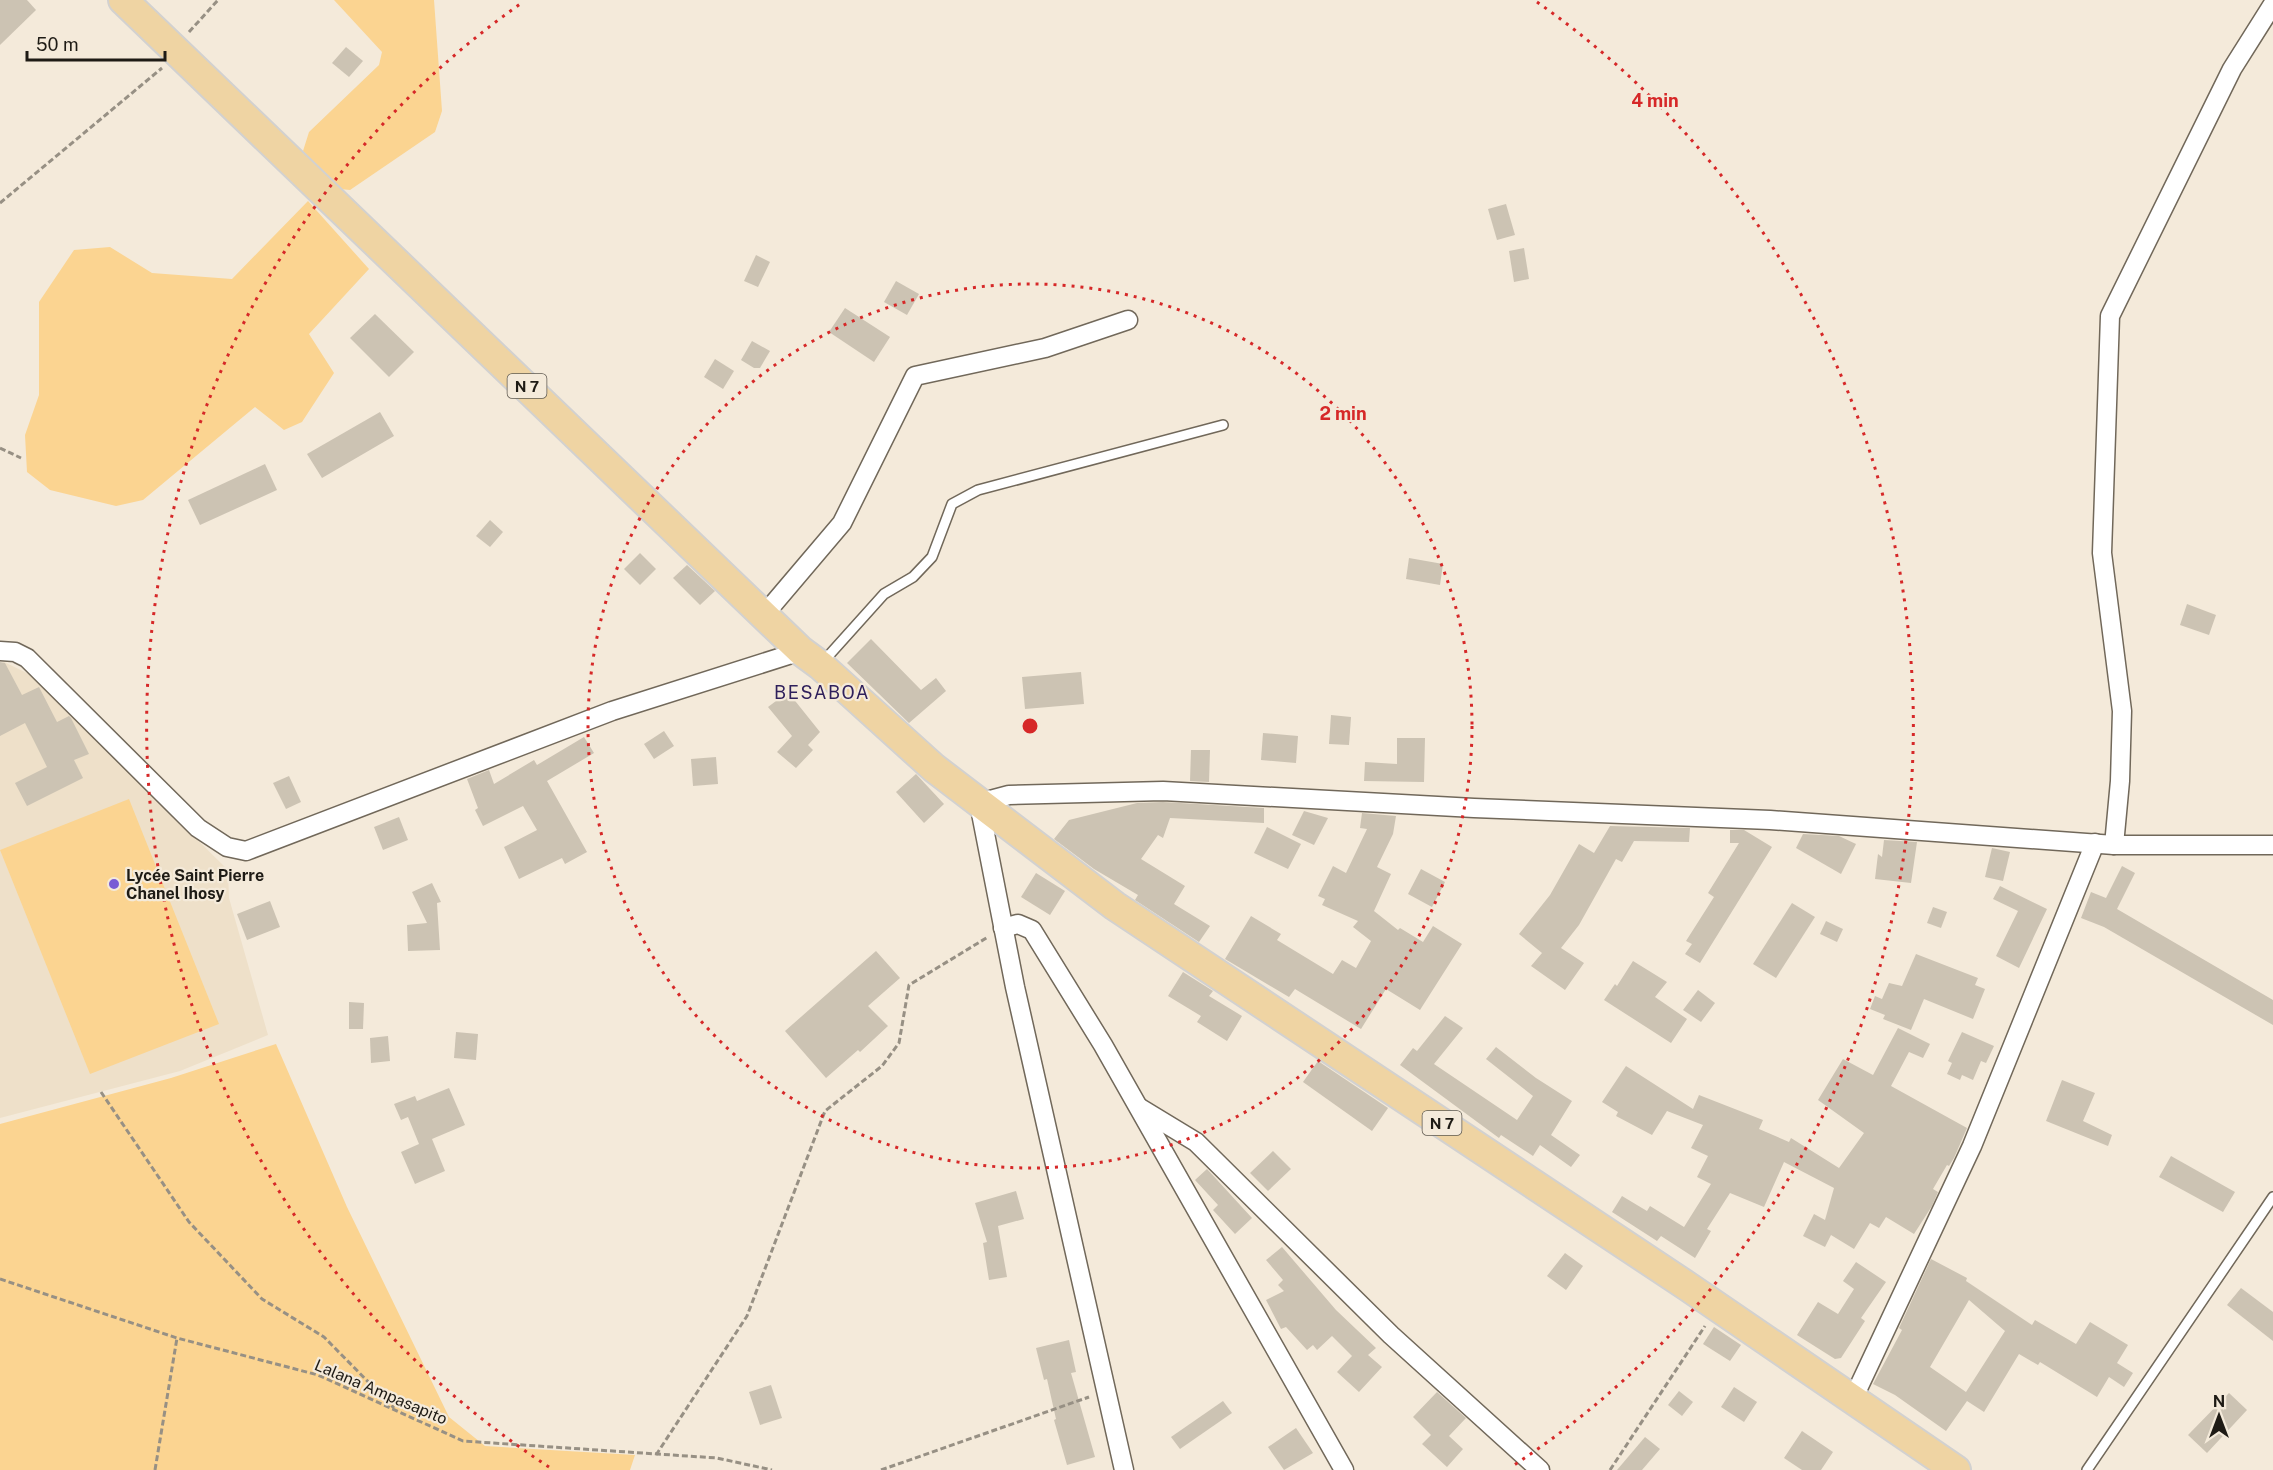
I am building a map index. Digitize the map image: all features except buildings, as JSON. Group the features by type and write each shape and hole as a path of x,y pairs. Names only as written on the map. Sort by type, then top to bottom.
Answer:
{"main road":[{"name":"N 7","path":"123,0 764,615 934,768 1115,906 1718,1306 1956,1470"}],"street":[{"path":"2114,845 2120,781 2122,711 2102,553 2110,316 2232,69 2273,4"},
{"path":"764,615 842,523 915,376 1045,348 1128,320"},
{"path":"0,651 15,652 27,658 198,828 227,847 246,850 612,711 810,658"},
{"path":"1124,1470 1003,928 979,803 1009,795 1163,791 1474,808 1770,820 2114,845 2273,844"},
{"path":"1853,1399 1972,1146 2095,843"},
{"path":"1003,928 1018,924 1032,930 1137,1106 1344,1470"},
{"path":"1137,1106 1196,1142 1382,1327 1540,1470"}],"lane":[{"path":"810,658 884,594 913,577 932,557 952,504 978,490 1223,425"},
{"path":"2087,1470 2273,1197"}],"path":[{"path":"0,203 168,62 174,49 218,0"},
{"path":"0,448 21,458"},
{"path":"656,1455 747,1316 825,1111 882,1066 899,1043 909,986 1003,928"},
{"path":"100,1092 189,1222 262,1299 324,1337 395,1410"},
{"name":"Lalana Ampasapito","path":"0,1279 177,1338 318,1375 463,1441 717,1458 772,1470"},
{"path":"1610,1470 1667,1387 1718,1306"},
{"path":"154,1470 177,1338"},
{"path":"881,1470 1107,1390"}],"shaded area":[{"path":"334,0 434,0 442,111 435,132 350,190 340,189 303,151 309,132 379,65 382,52"},
{"path":"308,201 369,269 309,334 334,373 302,422 284,430 255,407 143,500 116,506 50,490 27,472 25,435 39,395 39,302 74,250 110,247 152,273 232,279"},
{"name":"Lycée Saint Pierre Chanel Ihosy","path":"4,662 29,674 228,870 229,898 268,1035 180,1071 0,1118 0,664"},
{"path":"129,799 219,1024 90,1074 0,850"},
{"path":"276,1044 347,1207 449,1417 485,1446 635,1455 630,1470 0,1470 0,1124 171,1078"}],"place":[{"name":"Lycée Saint Pierre Chanel Ihosy","path":"114,884"}],"district":[{"name":"BESABOA","path":"822,692"}]}
